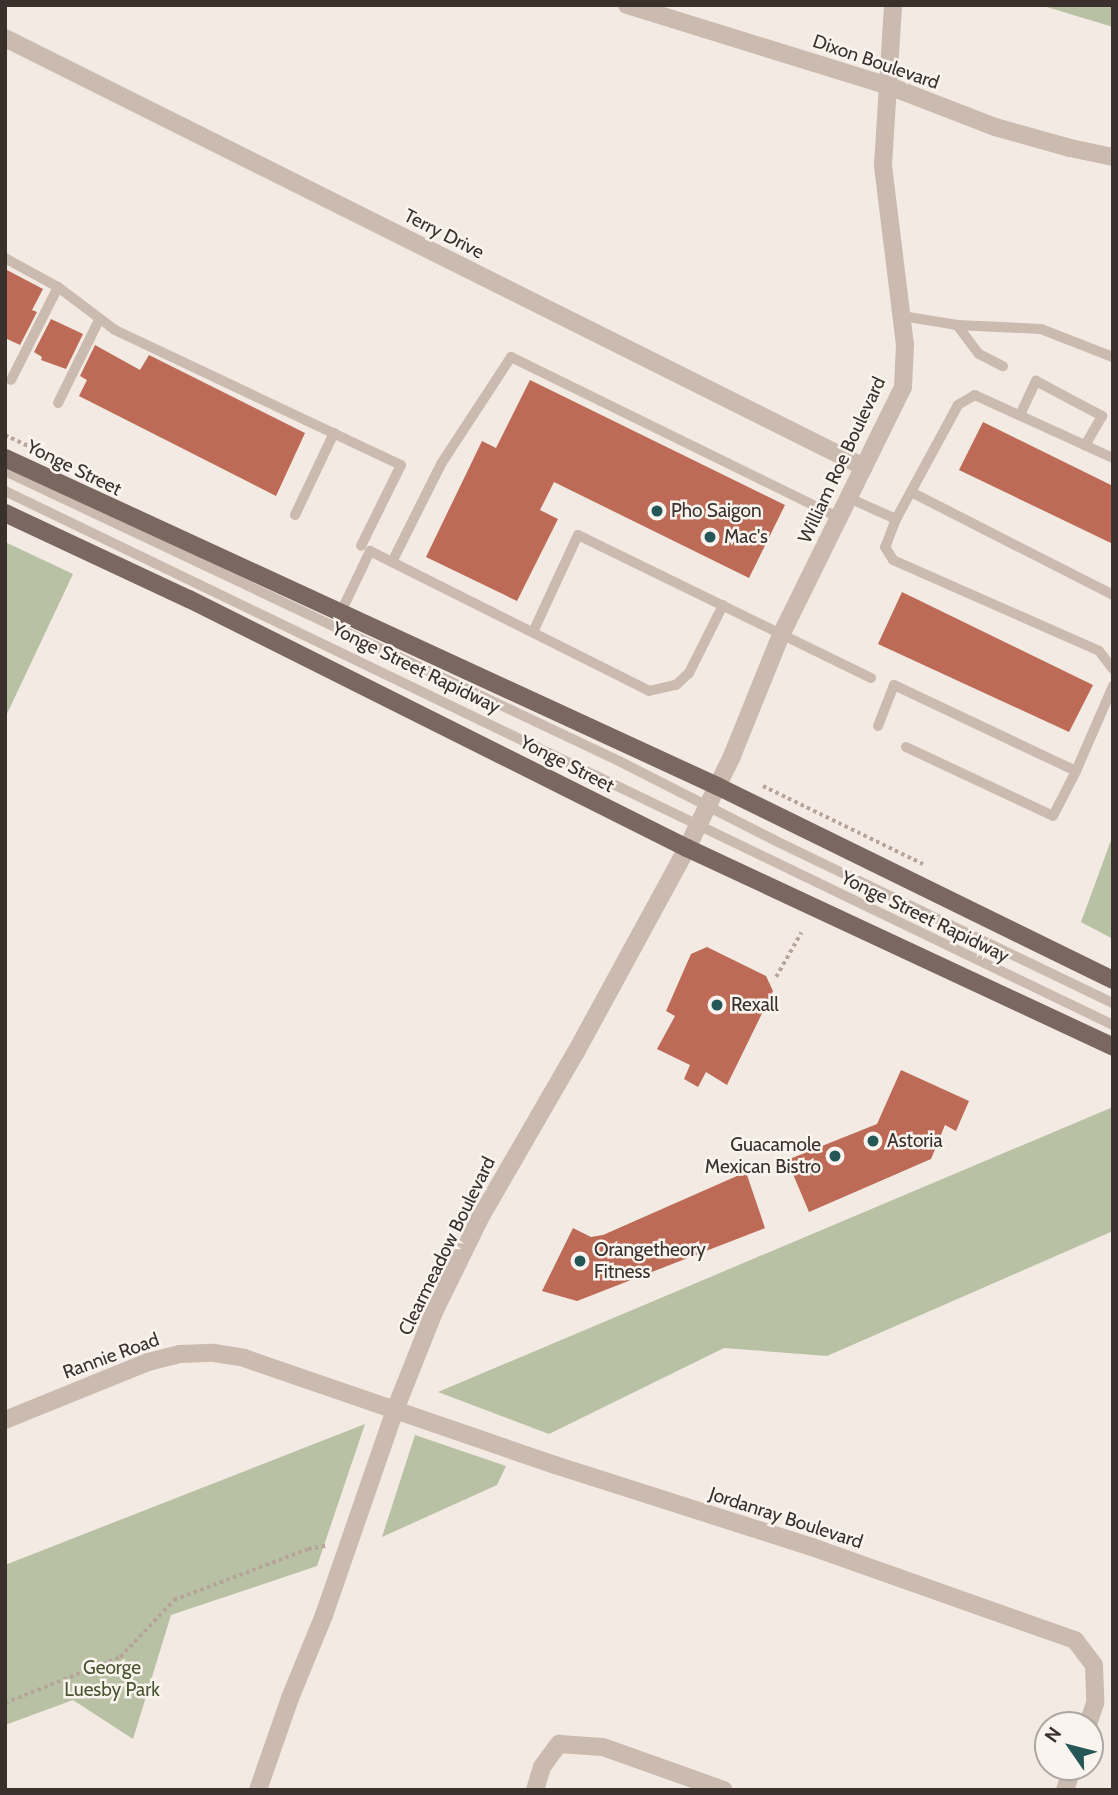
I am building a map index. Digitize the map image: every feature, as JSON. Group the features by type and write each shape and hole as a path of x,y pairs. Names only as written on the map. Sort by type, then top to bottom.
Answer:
{"main road":[{"name":"Yonge Street","path":"5,458 717,786 1113,980"},
{"name":"Yonge Street","path":"5,513 189,599 687,848 1113,1047"}],"street":[{"name":"Dixon Boulevard","path":"627,5 890,86 995,127 1113,157"},
{"name":"William Roe Boulevard","path":"717,786 781,635 903,387 905,345 883,165 894,5"},
{"name":"Terry Drive","path":"5,38 864,467"},
{"name":"Clearmeadow Boulevard","path":"258,1790 351,1540 395,1410 434,1312 480,1218 576,1052 687,848 717,786"},
{"name":"Rannie Road","path":"5,1420 148,1362 180,1354 214,1353 244,1358 395,1410"},
{"name":"Jordanray Boulevard","path":"395,1410 555,1465 812,1547 1075,1640 1094,1665 1095,1703 1092,1711"},
{"path":"535,1790 542,1767 559,1744 603,1747 724,1790"}],"lane":[{"path":"5,258 58,287 115,330 401,465 361,547"},
{"path":"10,380 58,287"},
{"path":"901,316 957,325 1041,330 1113,356"},
{"path":"58,403 99,320"},
{"path":"957,325 979,354 1003,366"},
{"path":"392,562 441,464 511,357 839,518"},
{"path":"1020,415 1036,381 1102,416 1085,445"},
{"path":"1110,665 1098,651 893,560 885,547 896,519 958,405 975,395 1113,458"},
{"path":"295,515 334,433"},
{"name":"Yonge Street Rapidway","path":"5,471 1113,1003"},
{"name":"Yonge Street Rapidway","path":"5,491 1113,1025"},
{"path":"911,492 1113,595"},
{"path":"849,498 896,519"},
{"path":"533,632 578,535 871,678"},
{"path":"340,614 370,551 649,691 676,685 689,673 723,605"},
{"path":"1110,665 1113,649"},
{"path":"878,726 894,685 1076,771"},
{"path":"906,747 1053,816 1113,687"}],"path":[{"path":"776,978 801,933"},
{"path":"5,1703 120,1657 174,1600 307,1549 351,1540"}],"green space":[{"path":"1040,5 1113,5 1113,27"},
{"path":"5,542 73,574 5,718"},
{"path":"1113,835 1113,939 1081,922"},
{"path":"1113,1107 1113,1231 827,1356 724,1348 549,1434 438,1392"},
{"name":"George Luesby Park","path":"365,1424 317,1566 171,1615 133,1739 73,1700 5,1725 5,1565"},
{"path":"415,1435 506,1466 497,1485 382,1537"}],"building":[{"path":"5,269 43,289 32,310 37,312 20,345 5,338"},
{"path":"51,319 83,334 66,369 41,360 42,357 34,352"},
{"path":"95,345 140,370 149,355 305,433 276,496 79,396 87,380 80,376"},
{"path":"530,380 785,505 749,578 554,482 540,510 558,519 517,601 426,557 482,441 496,448"},
{"path":"983,422 1113,486 1113,544 959,470"},
{"path":"902,592 1093,685 1069,732 878,644"},
{"path":"707,947 766,976 773,991 727,1085 706,1072 698,1087 684,1079 690,1065 657,1049 675,1016 666,1011 691,954"},
{"path":"901,1070 969,1101 956,1131 945,1125 931,1159 809,1212 787,1160 877,1124"},
{"path":"746,1172 765,1228 577,1301 542,1291 573,1228 591,1237 603,1235"}],"place":[{"name":"Pho Saigon","path":"657,511"},
{"name":"Mac's","path":"710,537"},
{"name":"Rexall","path":"717,1005"},
{"name":"Astoria","path":"873,1141"},
{"name":"Guacamole Mexican Bistro","path":"835,1156"},
{"name":"Orangetheory Fitness","path":"580,1261"}]}
